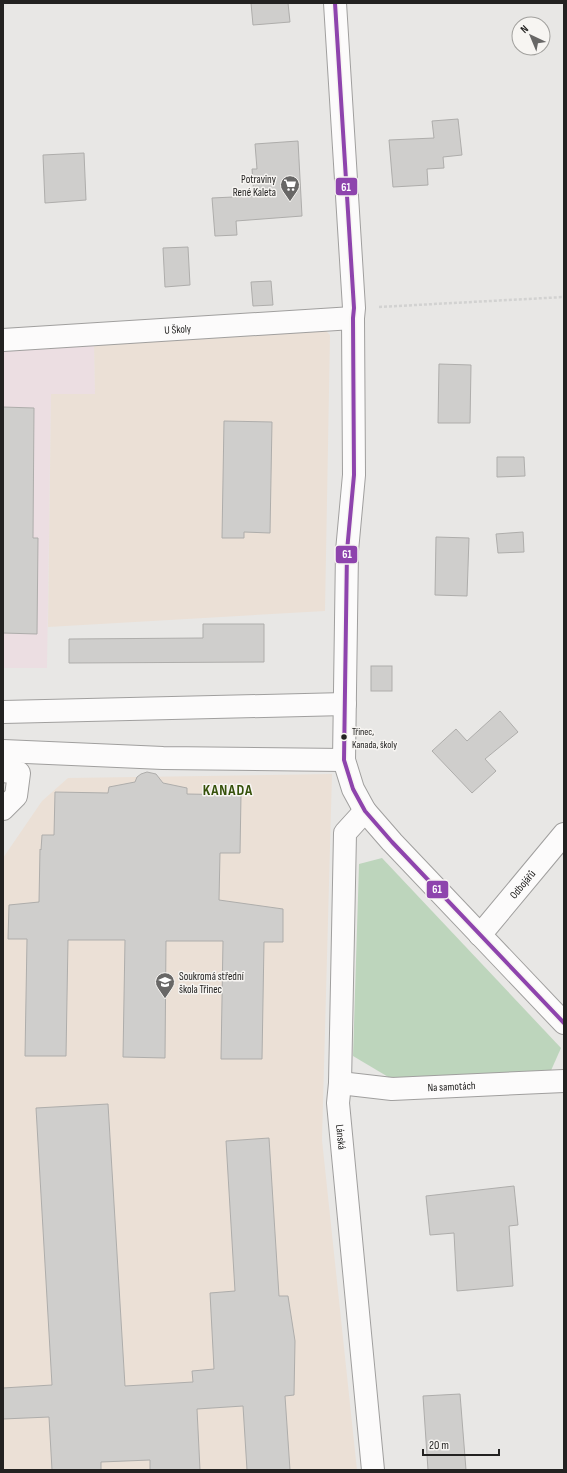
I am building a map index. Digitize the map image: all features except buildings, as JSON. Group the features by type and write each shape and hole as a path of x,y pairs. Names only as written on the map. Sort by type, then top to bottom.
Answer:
{"street":[{"path":"335,3 353,313 354,475 347,551 344,760 353,789 365,811 392,842 564,1023"},
{"name":"U Školy","path":"3,340 353,313"},
{"path":"3,712 345,704"},
{"path":"3,751 163,758 344,760"},
{"path":"3,771 19,773 16,796 3,809"},
{"name":"Lánská","path":"365,811 345,833 340,1083 338,1102 373,1470"},
{"name":"Odbojářů","path":"480,935 564,834"},
{"name":"Na samotách","path":"340,1083 392,1089 564,1081"}],"path":[{"path":"353,313 564,297"}],"shaded area":[{"path":"322,327 330,335 325,611 48,627 51,394 95,394 94,343"},
{"path":"94,343 95,394 51,394 47,668 3,668 3,349"},
{"name":"Soukromá střední škola Třinec","path":"332,774 322,1140 357,1470 3,1470 3,858 42,801 68,778"}],"green space":[{"path":"382,858 561,1048 549,1075 395,1081 353,1056 359,864"}],"transit line":[{"name":"61","path":"335,3 354,308 354,475 347,551 344,760 353,789 365,811 392,842 564,1023"}],"place":[{"name":"Potraviny René Kaleta","path":"290,202"},
{"name":"Třinec, Kanada, školy","path":"344,737"},
{"name":"Soukromá střední škola Třinec","path":"165,999"}],"district":[{"name":"KANADA","path":"228,790"}]}
